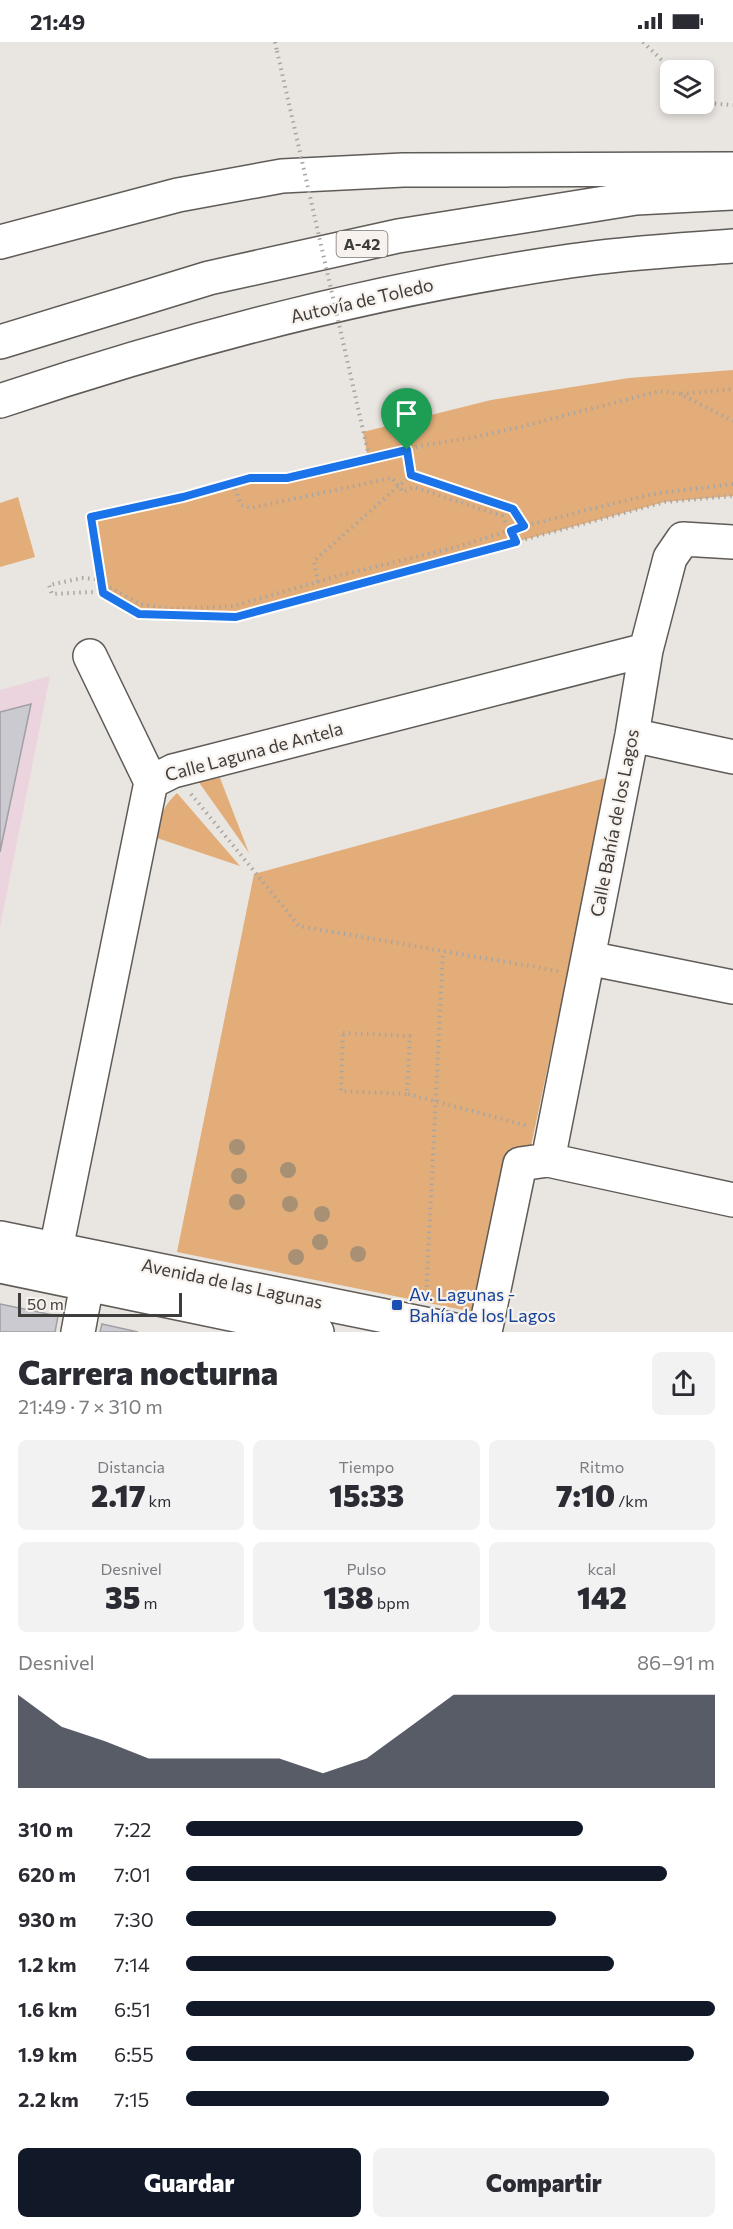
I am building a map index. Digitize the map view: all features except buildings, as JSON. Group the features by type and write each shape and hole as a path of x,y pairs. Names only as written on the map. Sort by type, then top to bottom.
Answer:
{"main road":[{"path":"0,242 178,195 282,176 403,170 733,169"},
{"name":"A-42","path":"0,342 209,278 398,236 636,198 733,193"},
{"name":"Autovía de Toledo","path":"0,401 185,344 374,295 571,260 733,246"},
{"name":"Calle Bahía de los Lagos","path":"548,1160 632,735 646,650 670,558 683,539 733,542"},
{"name":"Calle Laguna de Antela","path":"56,1249 162,777 646,650"},
{"path":"90,656 162,777"},
{"path":"632,735 733,758"},
{"path":"587,967 733,987"},
{"path":"485,1332 520,1164 548,1160 733,1200"},
{"name":"Avenida de las Lagunas","path":"0,1238 464,1332"},
{"name":"Avenida de las Lagunas","path":"0,1266 317,1332"},
{"path":"78,1332 87,1284"}],"path":[{"path":"275,42 369,459"},
{"path":"643,42 662,60"},
{"path":"714,104 733,105"},
{"path":"103,593 91,517 183,497 250,478 287,478 527,425 660,391 680,394 733,389"},
{"path":"680,394 733,421"},
{"path":"407,450 411,475"},
{"path":"318,582 314,561 411,475"},
{"path":"411,475 513,509 524,526"},
{"path":"233,483 242,505 251,508 392,478 404,492 414,487 502,516 516,542"},
{"path":"733,484 659,493 524,526 458,547 341,575 234,606 170,609 140,604 100,582 82,578 50,585 52,594 103,593 139,614 236,617 665,502 733,496"},
{"path":"162,777 298,926 444,951 587,967"},
{"path":"417,1322 426,1301 444,951"},
{"path":"408,1094 410,1036 342,1033 340,1091 408,1094 535,1127"}],"shaded area":[{"path":"733,370 733,496 665,502 235,617 139,614 103,593 91,517 183,497 250,478 287,478 368,459 363,432 491,400 629,378"},
{"path":"18,497 35,557 0,567 0,503"},
{"path":"50,676 0,927 0,690"},
{"path":"609,777 527,1165 483,1314 177,1252 254,874"},
{"path":"220,778 249,853 198,781"},
{"path":"177,793 240,866 157,838 162,813"}],"place":[{"name":"Av. Lagunas - Bahía de los Lagos","path":"397,1305"}],"route":[{"path":"407,450 411,475 501,507 513,509 524,526 511,531 516,542 236,617 139,614 103,593 91,517 183,497 250,478 287,478 407,450"}]}
